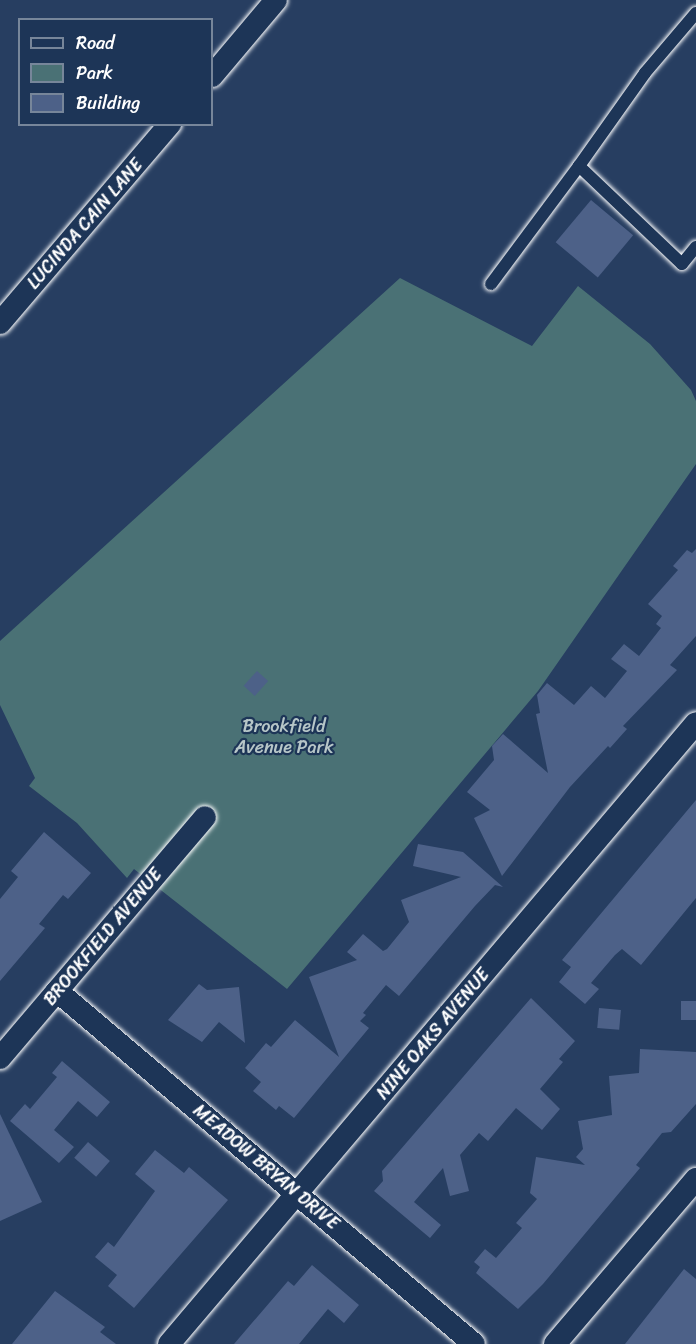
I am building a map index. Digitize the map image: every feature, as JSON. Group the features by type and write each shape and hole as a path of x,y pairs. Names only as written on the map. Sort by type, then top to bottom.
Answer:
{"street":[{"path":"213,75 276,0"},
{"name":"LUCINDA CAIN LANE","path":"0,323 168,126"},
{"name":"NINE OAKS AVENUE","path":"169,1344 696,723"},
{"name":"BROOKFIELD AVENUE","path":"0,1058 205,817"},
{"name":"MEADOW BRYAN DRIVE","path":"57,991 298,1192 474,1344"},
{"path":"555,1344 696,1179"}],"lane":[{"path":"490,284 579,166 645,73 696,13"},
{"path":"579,166 682,264 696,247"}],"green space":[{"name":"Brookfield Avenue Park","path":"400,278 532,346 578,286 650,344 691,390 696,401 696,464 538,691 287,989 134,869 127,878 77,823 29,786 35,778 0,705 0,641"}],"building":[{"path":"591,200 633,235 598,277 556,242"},
{"path":"696,549 696,636 670,665 677,670 623,726 627,729 610,748 608,746 570,787 502,876 474,818 490,810 467,792 494,760 492,746 503,734 548,773 536,714 540,713 537,695 547,683 574,705 591,686 605,698 627,671 611,659 624,644 639,656 661,628 656,624 662,616 648,604 678,570 673,566 687,550 692,553"},
{"path":"257,671 268,681 255,696 244,686"},
{"path":"696,800 696,898 641,965 622,949 615,955 591,983 599,989 585,1004 559,982 571,967 562,960"},
{"path":"44,832 91,873 68,899 63,895 39,924 45,928 0,981 0,899 18,877 11,871"},
{"path":"418,844 463,852 503,887 495,885 399,996 386,985 363,1013 366,1015 360,1021 369,1028 294,1118 279,1106 276,1110 253,1091 261,1082 245,1068 266,1043 271,1047 295,1020 339,1057 309,977 357,960 347,952 363,934 383,951 387,949 409,922 401,900 461,877 413,866"},
{"path":"199,984 207,990 239,987 245,1043 219,1022 202,1042 168,1020"},
{"path":"531,998 575,1041 559,1059 563,1062 540,1089 560,1109 542,1130 516,1108 488,1141 479,1133 460,1155 469,1191 450,1196 443,1168 414,1202 441,1225 430,1238 374,1191 383,1181 382,1171"},
{"path":"681,1001 696,1001 696,1020 681,1020"},
{"path":"599,1008 621,1010 619,1030 597,1028"},
{"path":"640,1049 696,1052 696,1104 671,1132 662,1133 636,1165 640,1168 543,1284 518,1309 476,1273 480,1267 474,1262 485,1249 496,1258 522,1228 516,1223 537,1199 530,1193 536,1157 585,1165 576,1157 583,1149 578,1121 612,1115 609,1076 639,1073"},
{"path":"62,1061 110,1102 97,1117 78,1101 54,1130 74,1147 59,1163 10,1121 25,1104 30,1109 57,1077 52,1073"},
{"path":"0,1114 42,1202 0,1221"},
{"path":"88,1142 110,1161 96,1177 74,1158"},
{"path":"155,1150 184,1173 189,1167 228,1200 134,1308 108,1286 117,1275 95,1257 108,1242 114,1247 155,1191 135,1174"},
{"path":"312,1265 359,1305 344,1323 328,1309 299,1344 234,1344 288,1281 294,1286"},
{"path":"684,1269 696,1279 696,1344 625,1344"},
{"path":"55,1291 105,1327 100,1332 116,1344 12,1344"}]}
